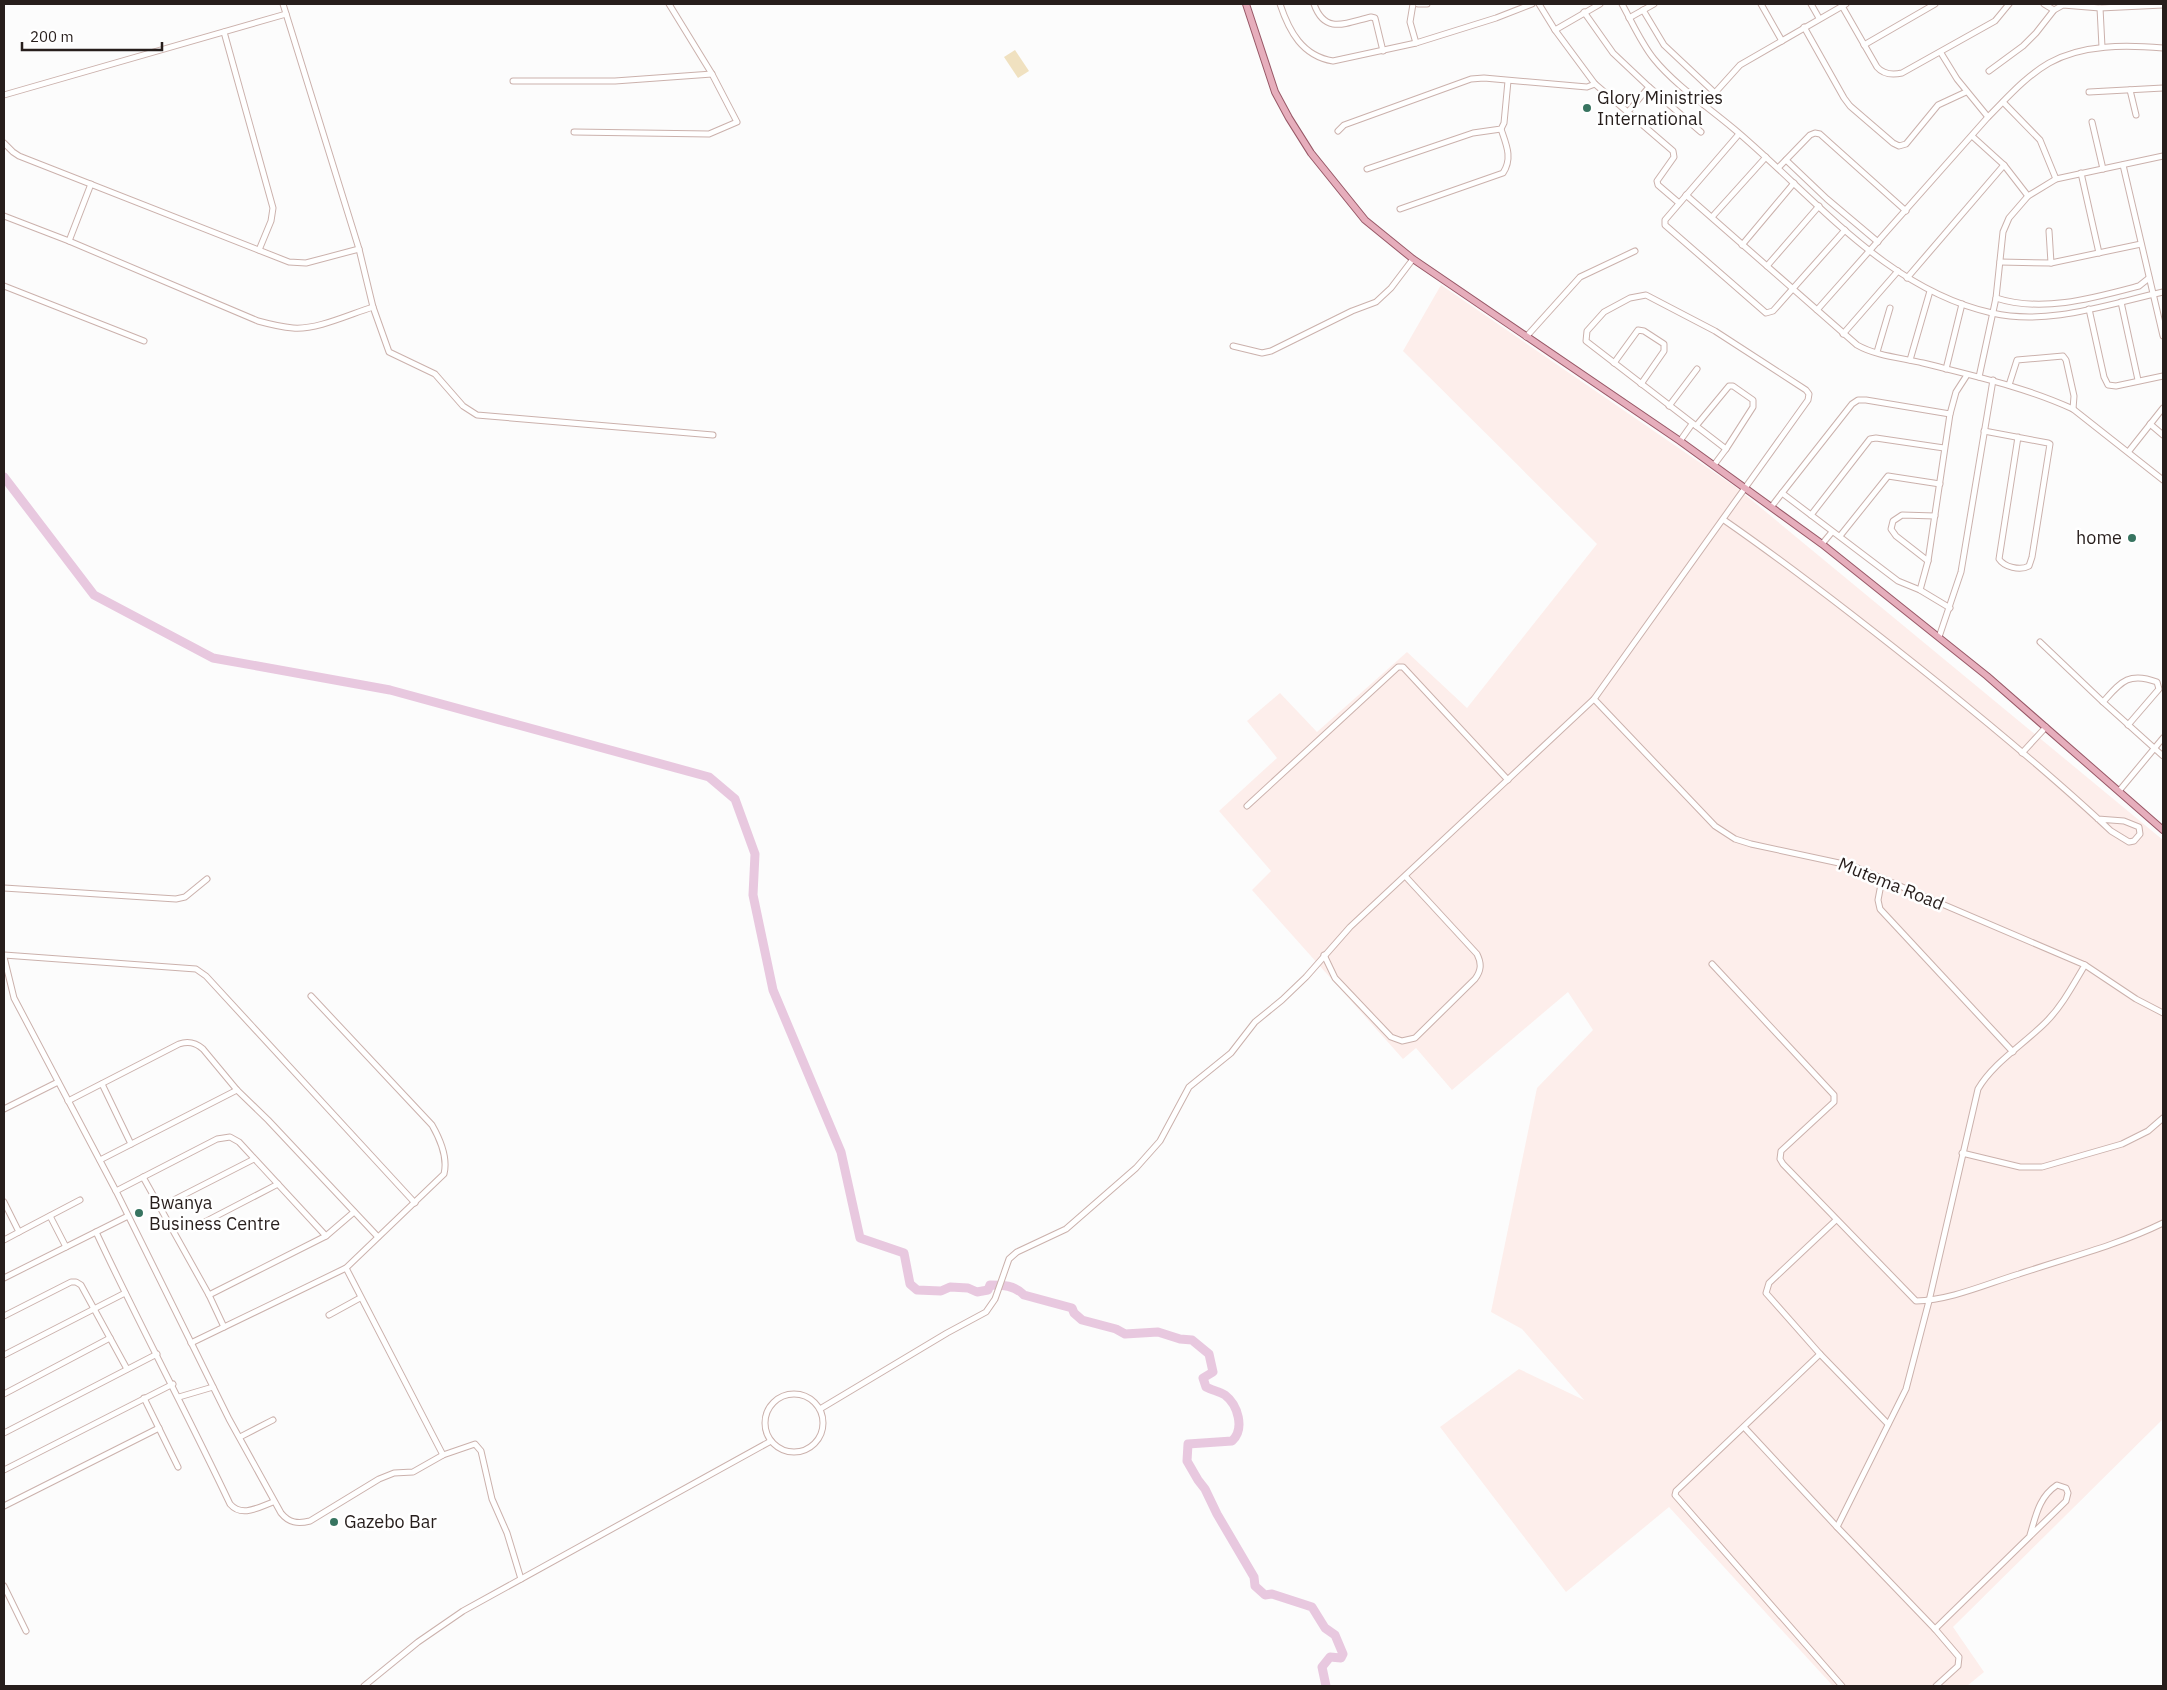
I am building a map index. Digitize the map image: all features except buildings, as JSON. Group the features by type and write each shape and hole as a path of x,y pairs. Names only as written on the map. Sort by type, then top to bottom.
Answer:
{"main road":[{"path":"1246,4 1275,92 1289,118 1311,153 1365,220 1413,259 1745,486 1822,544 1939,637 2046,727 2163,830"}],"street":[{"path":"283,4 359,249 373,307 389,352 435,374 463,406 477,414 713,435"},
{"path":"574,132 709,134 736,122 712,74 669,4"},
{"path":"1280,4 1294,38 1322,58 1336,61 1416,43 1524,5 1532,4"},
{"path":"1314,4 1320,17 1331,24 1371,17 1375,18 1383,51"},
{"path":"1413,4 1410,22 1416,43"},
{"path":"1418,4 1427,4"},
{"path":"1539,4 1555,30 1595,84 1674,151 1674,157 1657,182 1679,203"},
{"path":"1555,30 1600,4"},
{"path":"1622,4 1654,59 1704,105 1794,182 1845,230 1907,278 1930,292 1993,313 2011,315 2057,315 2163,292"},
{"path":"1629,18 1654,4"},
{"path":"1761,4 1782,41"},
{"path":"1811,4 1819,18"},
{"path":"1864,45 1935,4"},
{"path":"1704,105 1735,69 1844,5 1876,67 1892,74 1902,73 1941,53 1995,21 2009,4"},
{"path":"2044,4 2054,10"},
{"path":"1989,71 2030,40 2054,10 2063,4 2100,8 2163,5"},
{"path":"2100,8 2102,47"},
{"path":"1643,10 1664,45 1715,93"},
{"path":"1584,12 1613,53 1701,132"},
{"path":"4,95 286,14"},
{"path":"1804,27 1847,102 1893,143 1899,146 1906,144 1938,105 1966,92"},
{"path":"224,32 273,208 271,221 259,250"},
{"path":"1817,310 1988,117 2025,81 2050,63 2064,57 2102,47 2163,48"},
{"path":"1941,53 1966,92 1988,117"},
{"path":"514,81 615,81 712,74"},
{"path":"1338,131 1344,125 1471,80 1484,78 1587,87 1595,84"},
{"path":"1400,209 1503,173 1506,169 1508,150 1507,141 1502,129 1508,81"},
{"path":"1627,113 1649,87"},
{"path":"2089,92 2163,88"},
{"path":"2130,90 2136,115"},
{"path":"2003,102 2040,140 2056,178"},
{"path":"2092,122 2103,169"},
{"path":"1367,169 1473,133 1502,129"},
{"path":"1739,134 1665,220 1666,226 1766,312 1773,311 1845,230"},
{"path":"1778,168 1810,135 1820,134 1906,211"},
{"path":"1972,136 2004,165 2028,196"},
{"path":"4,143 19,156 289,262 301,263 359,249"},
{"path":"1978,377 1996,298 2002,239 2006,225 2028,196 2056,178 2163,156"},
{"path":"1712,217 1766,157"},
{"path":"1786,160 1827,199 1878,242"},
{"path":"1907,278 2004,165"},
{"path":"2123,165 2163,336"},
{"path":"2081,173 2099,253"},
{"path":"1742,245 1794,182"},
{"path":"70,241 91,184"},
{"path":"1686,195 1843,334 1862,347 1967,375 1993,380 2039,394 2073,409 2129,451 2163,480"},
{"path":"1767,266 1819,206"},
{"path":"4,216 70,241 258,321 276,326 293,328 312,327 373,307"},
{"path":"2049,231 2051,263"},
{"path":"2000,262 2051,263 2141,244"},
{"path":"1526,337 1580,277 1636,251"},
{"path":"1233,346 1266,353 1352,311 1370,305 1391,288 1413,259"},
{"path":"1843,334 1898,271"},
{"path":"1996,298 2024,304 2057,303 2139,286 2150,278"},
{"path":"4,286 144,341"},
{"path":"1910,360 1930,292"},
{"path":"820,1409 947,1333 986,1312 1002,1281 1009,1259 1017,1252 1066,1229 1136,1168 1160,1141 1189,1087 1231,1053 1256,1022 1306,977 1350,927 1406,877 1594,699 1724,520 1745,486 1808,400 1809,394 1806,390 1707,327 1643,294 1610,308 1587,332 1585,336 1588,345 1726,449"},
{"path":"2121,302 2138,380"},
{"path":"1946,369 1962,304"},
{"path":"1877,352 1890,308"},
{"path":"2089,309 2108,385 2116,386 2163,376"},
{"path":"1614,363 1638,330 1644,331 1664,344 1664,351 1641,384"},
{"path":"2009,385 2017,360 2062,356 2066,360 2074,396 2073,409"},
{"path":"1670,406 1697,369"},
{"path":"1920,590 1928,561 1950,414 1956,392 1967,375"},
{"path":"1939,637 1961,572 1993,380"},
{"path":"1680,441 1728,387 1733,386 1740,390 1753,400 1754,405 1714,465"},
{"path":"1772,506 1855,402 1866,400 1950,414"},
{"path":"2129,451 2163,408"},
{"path":"2150,424 2163,435"},
{"path":"1984,431 2018,437 2048,443 2050,447 2032,557 2029,566 2022,568 2005,565 1999,558 2018,437"},
{"path":"1811,515 1870,439 1876,438 1944,448"},
{"path":"1840,536 1888,476 1940,484"},
{"path":"1782,494 1898,581 1920,590 1950,608"},
{"path":"1928,561 1892,533 1891,529 1893,521 1902,514 1934,516"},
{"path":"1724,520 1788,564 1853,614 2022,753 2098,819 2126,842 2134,841 2140,834 2139,827 2134,823 2098,819"},
{"path":"1822,544 1832,532"},
{"path":"2040,642 2102,702 2163,756"},
{"path":"1247,806 1398,667 1404,667 1508,780"},
{"path":"2102,702 2124,680 2137,678 2157,682 2159,689 2128,726"},
{"name":"Mutema Road","path":"1594,699 1725,834 1750,844 1843,863 2085,965 2163,1013"},
{"path":"2022,753 2046,727"},
{"path":"2119,791 2163,738"},
{"path":"1324,956 1335,978 1391,1037 1402,1041 1415,1038 1475,979 1479,974 1480,960 1477,954 1406,877"},
{"path":"4,888 176,899 186,896 207,879"},
{"path":"1882,879 1878,900 1880,909 2013,1052"},
{"path":"416,1203 206,976 196,968 4,956 14,998 116,1191 213,1387 273,1502 284,1518 304,1523 379,1479 394,1474 413,1472 442,1455 475,1444 482,1452 492,1499 507,1532 521,1579"},
{"path":"1712,964 1834,1095 1834,1102 1781,1151 1780,1160 1916,1301 1929,1301 1969,1290 2101,1247 2163,1223"},
{"path":"1837,1527 1906,1389 1929,1301 1978,1089 1986,1076 2056,1010 2085,965"},
{"path":"192,1343 346,1268 416,1203 444,1174 444,1158 436,1132 426,1117 311,996"},
{"path":"68,1101 178,1044 189,1042 196,1044 204,1048 237,1090 378,1237"},
{"path":"4,1109 58,1082"},
{"path":"102,1084 132,1144"},
{"path":"100,1160 237,1090"},
{"path":"1962,1153 2020,1167 2042,1167 2122,1144 2148,1131 2163,1118"},
{"path":"116,1191 224,1137 236,1140 304,1210 326,1236"},
{"path":"160,1207 254,1159"},
{"path":"143,1177 210,1295 224,1327"},
{"path":"196,1226 278,1184"},
{"path":"4,1240 80,1200"},
{"path":"4,1202 18,1232"},
{"path":"210,1295 326,1236 354,1212"},
{"path":"50,1216 66,1247"},
{"path":"4,1277 128,1216"},
{"path":"1836,1220 1766,1289 1768,1296 1820,1354 1888,1424"},
{"path":"96,1232 233,1507 244,1512 273,1502"},
{"path":"346,1268 442,1455"},
{"path":"4,1316 73,1282 81,1285 127,1369"},
{"path":"4,1355 125,1293"},
{"path":"329,1315 360,1298"},
{"path":"4,1394 110,1338"},
{"path":"4,1432 157,1354"},
{"path":"1820,1354 1676,1491 1675,1497 1842,1686"},
{"path":"4,1470 173,1384"},
{"path":"179,1397 213,1387"},
{"path":"797,1394 811,1398 820,1409 824,1422 821,1434 813,1445 802,1451 789,1451 771,1441 766,1429 766,1416 771,1404 783,1396 797,1394"},
{"path":"144,1398 178,1467"},
{"path":"240,1437 273,1420"},
{"path":"1744,1427 1936,1629 1960,1659 1958,1666 1936,1686"},
{"path":"4,1506 159,1428"},
{"path":"364,1686 418,1642 455,1617 771,1441"},
{"path":"1936,1629 2066,1500 2068,1493 2066,1488 2057,1485 2044,1496 2039,1505 2030,1535"},
{"path":"4,1586 26,1632"},
{"path":"4,1604 11,1600"}],"shaded area":[{"path":"1015,50 1029,71 1018,78 1004,57"},
{"path":"1441,285 1737,488 2163,840 2163,1419 1953,1627 1984,1672 1967,1686 1833,1686 1669,1507 1566,1592 1440,1427 1519,1369 1584,1400 1522,1329 1491,1312 1537,1088 1593,1030 1568,992 1452,1090 1416,1048 1403,1059 1252,890 1271,871 1219,811 1277,758 1247,721 1280,693 1317,732 1407,652 1467,708 1597,544 1403,351"}],"waterway":[{"path":"4,477 94,595 213,658 390,690 709,777 735,799 755,854 753,895 773,990 841,1152 860,1238 904,1253 910,1284 917,1290 941,1291 950,1287 968,1288 977,1292 988,1290 990,1285 1008,1286 1024,1295 1072,1308 1074,1313 1082,1320 1116,1329 1125,1334 1158,1332 1180,1339 1192,1340 1209,1354 1213,1372 1203,1378 1206,1387 1230,1399 1238,1417 1238,1430 1232,1441 1188,1444 1187,1461 1205,1489 1217,1514 1254,1577 1255,1586 1265,1595 1272,1594 1312,1607 1325,1628 1335,1635 1343,1654 1341,1658 1330,1657 1322,1667 1326,1686"}],"place":[{"name":"Glory Ministries International","path":"1587,108"},
{"name":"home","path":"2132,538"},
{"name":"Bwanya Business Centre","path":"139,1213"},
{"name":"Gazebo Bar","path":"334,1522"}]}
